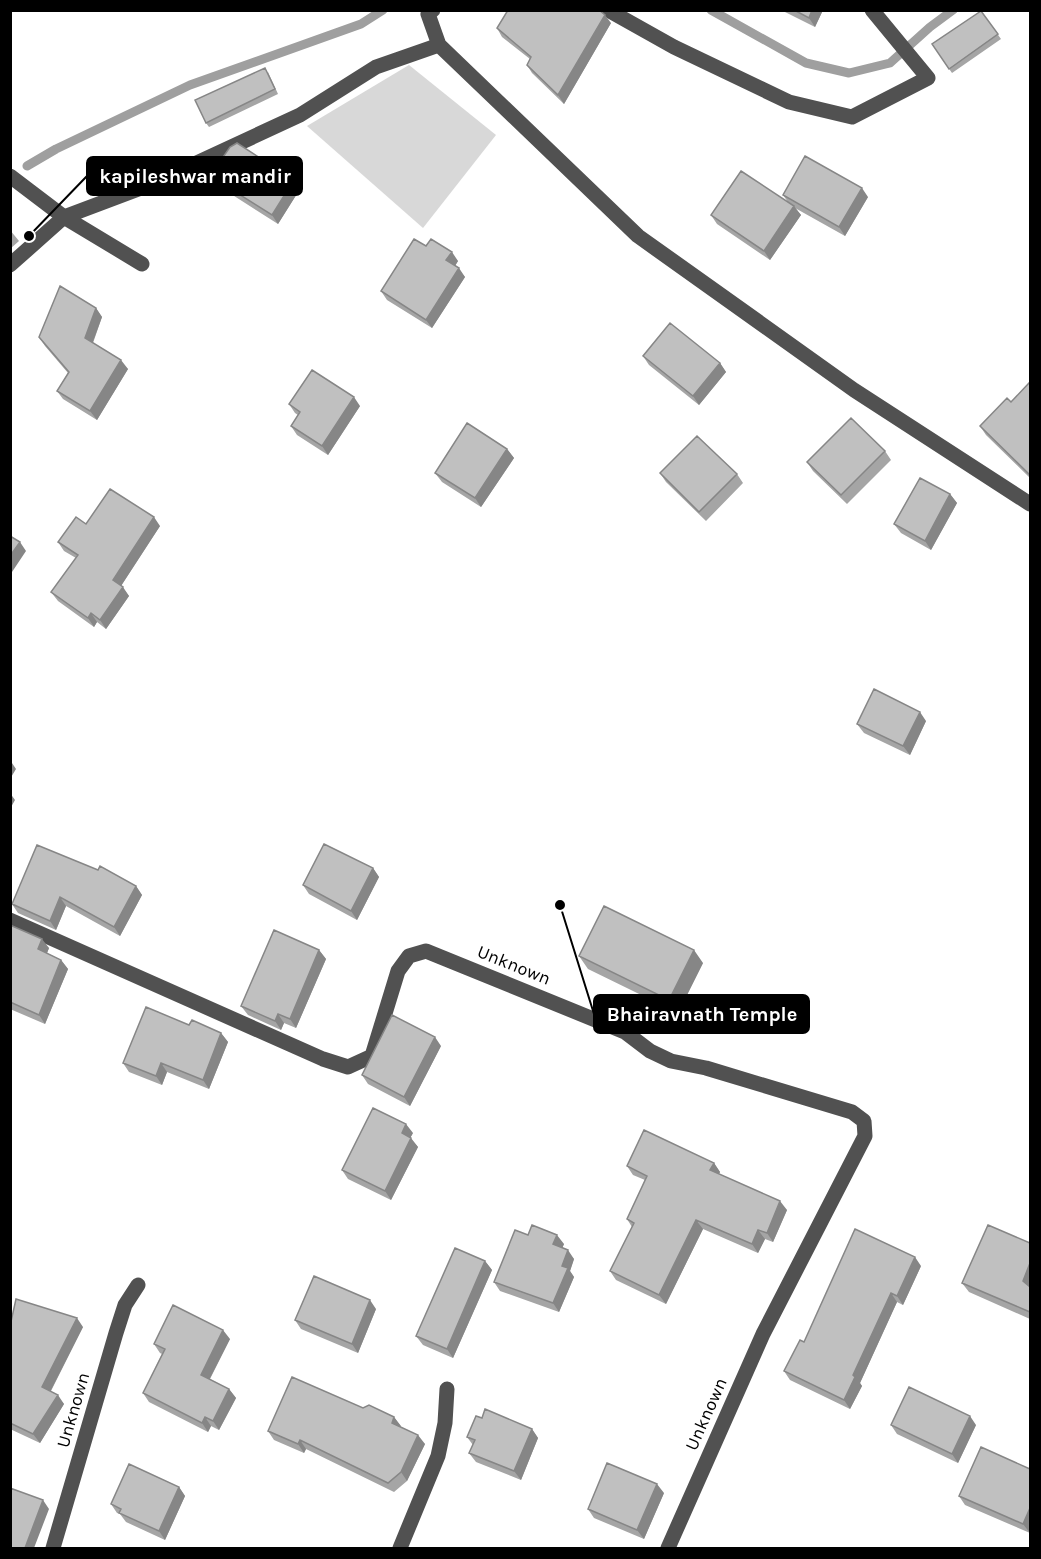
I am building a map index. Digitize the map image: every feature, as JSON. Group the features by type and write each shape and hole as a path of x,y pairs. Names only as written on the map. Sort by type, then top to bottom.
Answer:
{"street":[{"path":"433,10 428,14 439,45 638,236 854,390 1030,504"},
{"path":"608,10 674,47 789,102 852,117 928,78 872,10"},
{"path":"10,265 64,217 149,184 300,115 376,67 439,45"},
{"path":"10,176 64,217 142,264"},
{"name":"Unknown","path":"10,920 322,1059 348,1067 372,1056 398,971 409,956 426,951 625,1032 650,1051 671,1061 706,1068 852,1112 864,1121 865,1136 763,1334 668,1548"},
{"name":"Unknown","path":"53,1548 125,1305 138,1285"},
{"path":"400,1548 438,1456 445,1423 447,1389"}],"shaded area":[{"path":"409,65 496,135 423,228 307,126"}],"building":[{"path":"508,10 599,10 605,15 558,95 527,65 531,57 497,28"},
{"path":"794,10 812,10 809,18"},
{"path":"981,11 998,34 949,69 932,44"},
{"path":"265,68 275,89 206,123 195,100"},
{"path":"237,143 294,180 272,215 210,176 230,147"},
{"path":"805,156 862,188 839,227 783,195"},
{"path":"741,171 794,206 764,251 711,215"},
{"path":"414,239 426,246 431,239 452,252 446,260 459,268 426,320 381,291"},
{"path":"60,286 96,308 85,338 121,360 90,411 57,391 69,372 39,337"},
{"path":"670,323 720,363 693,396 643,356"},
{"path":"312,370 354,397 322,446 291,426 300,412 289,404"},
{"path":"1030,382 1030,475 980,426 1007,398 1011,402"},
{"path":"851,418 885,451 841,495 807,462"},
{"path":"467,423 507,449 475,498 435,473"},
{"path":"697,436 737,474 699,512 660,473"},
{"path":"920,478 950,494 925,541 894,524"},
{"path":"110,489 154,517 113,580 123,587 100,620 91,613 88,618 51,592 78,555 58,542 76,517 86,524"},
{"path":"10,536 20,542 10,556"},
{"path":"874,689 920,712 903,746 857,724"},
{"path":"324,844 373,868 351,911 303,885"},
{"path":"37,845 98,870 100,866 136,886 114,927 60,897 50,921 12,904"},
{"path":"604,906 694,950 669,1000 579,956"},
{"path":"10,925 42,939 38,949 61,960 39,1015 10,1002"},
{"path":"274,930 319,950 290,1019 278,1014 275,1021 241,1006"},
{"path":"146,1007 189,1025 192,1020 221,1033 203,1080 161,1063 156,1076 123,1063"},
{"path":"392,1015 435,1037 404,1097 362,1075"},
{"path":"373,1108 406,1124 402,1133 411,1138 385,1191 342,1170"},
{"path":"644,1130 714,1163 710,1170 780,1201 767,1233 758,1230 752,1244 696,1220 659,1295 610,1271 634,1223 627,1219 647,1176 627,1166"},
{"path":"532,1225 557,1235 553,1244 568,1250 562,1266 568,1268 553,1303 494,1282 515,1230 528,1235"},
{"path":"988,1225 1030,1243 1030,1263 1023,1281 1030,1287 1030,1312 962,1283"},
{"path":"855,1229 915,1257 897,1296 891,1293 853,1375 855,1377 844,1400 784,1371 800,1340 804,1342"},
{"path":"455,1248 485,1261 447,1349 416,1336"},
{"path":"314,1276 370,1300 352,1344 295,1320"},
{"path":"16,1299 77,1318 42,1387 58,1395 33,1434 10,1423 10,1326"},
{"path":"173,1305 223,1330 201,1375 229,1389 213,1421 205,1417 202,1423 143,1393 165,1349 154,1344"},
{"path":"292,1377 363,1408 369,1405 394,1417 392,1423 418,1435 401,1472 388,1483 300,1440 298,1444 268,1431"},
{"path":"909,1387 970,1416 952,1454 891,1425"},
{"path":"485,1409 532,1429 514,1471 469,1453 475,1440 467,1437 476,1416 482,1418"},
{"path":"981,1447 1030,1469 1030,1508 1023,1524 959,1496"},
{"path":"607,1463 657,1484 637,1530 588,1509"},
{"path":"129,1464 179,1487 159,1531 119,1513 121,1509 111,1504"},
{"path":"10,1488 43,1500 25,1548 10,1548"}],"waterway":[{"path":"27,166 56,149 190,85 361,24 383,10"},
{"path":"711,10 806,63 849,73 890,63 953,10"}],"place":[{"name":"kapileshwar mandir","path":"29,236"},
{"name":"Bhairavnath Temple","path":"560,905"}]}
